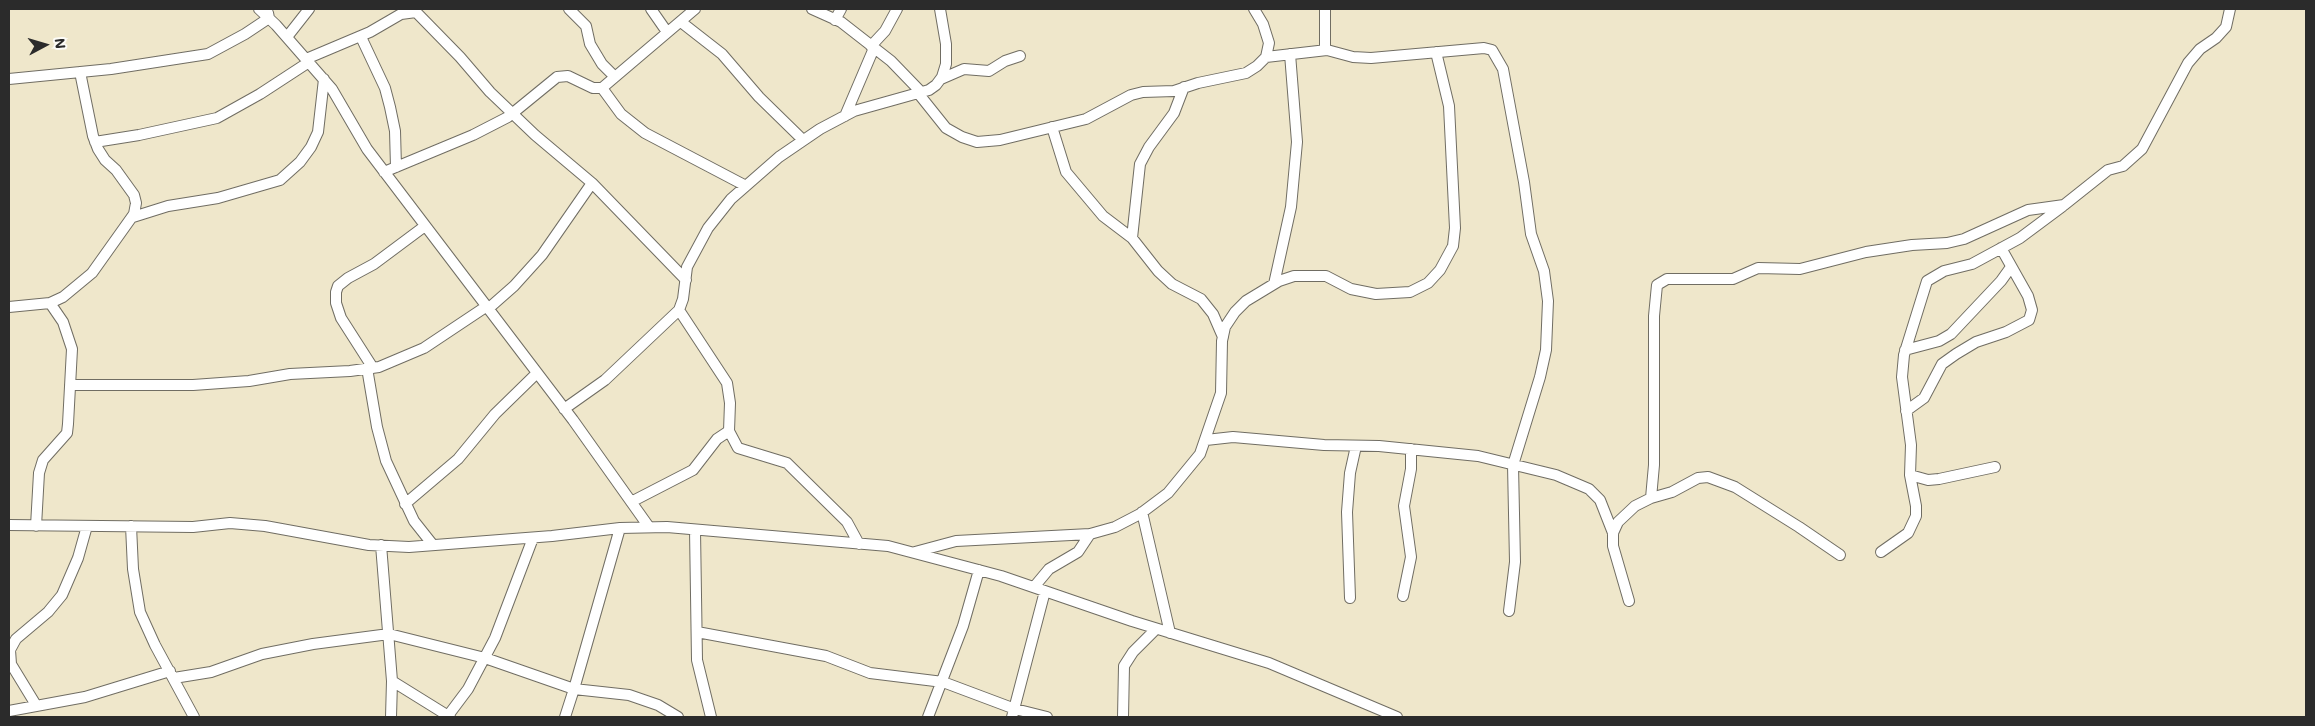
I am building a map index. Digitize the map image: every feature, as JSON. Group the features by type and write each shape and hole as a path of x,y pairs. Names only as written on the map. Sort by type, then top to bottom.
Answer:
{"street":[{"path":"259,9 268,13 332,89 367,149 564,409 648,527"},
{"path":"287,37 310,9"},
{"path":"570,9 586,26 590,44 602,64 615,77"},
{"path":"651,9 667,32"},
{"path":"384,172 473,135 512,113 557,77 568,76 593,88 602,88 695,9"},
{"path":"812,9 835,20 891,61 919,92 946,128 962,137 977,142 1000,140 1086,119 1131,96 1184,87 1198,82 1246,73 1266,57 1324,50 1353,57 1371,58 1484,48 1492,50 1497,56 1504,78 1524,182 1531,234 1544,271 1548,301 1546,350 1540,377 1513,465 1515,562 1509,611"},
{"path":"835,20 841,9"},
{"path":"845,116 873,47 885,31 897,9"},
{"path":"940,9 946,44 946,64 941,79"},
{"path":"1254,9 1264,24 1269,43 1266,57"},
{"path":"1324,50 1325,9"},
{"path":"1881,552 1908,533 1916,516 1910,475 1911,445 1902,378 1905,350 1927,281 1944,271 1972,264 2020,238 2108,170 2123,166 2130,161 2142,149 2188,63 2200,49 2223,32 2230,9"},
{"path":"95,142 139,136 217,118 260,94 308,60 361,36 401,14 418,10 490,92 592,183 686,280"},
{"path":"9,79 80,72 208,54 226,46 268,13"},
{"path":"680,22 722,54 759,97 803,140"},
{"path":"361,36 382,80 390,107 395,131 396,167"},
{"path":"913,552 956,542 1090,534 1115,527 1142,512 1168,493 1200,454 1222,393 1223,337 1225,327 1235,312 1246,301 1274,284 1294,276 1326,276 1364,293 1397,293 1421,288 1440,270 1454,246 1454,204 1449,106 1436,52"},
{"path":"1274,284 1291,207 1297,142 1290,54"},
{"path":"564,409 604,380 679,310 687,267 708,228 731,199 779,157 803,140 845,116 879,103 919,92 936,85 941,79 955,71 989,71 1005,61 1020,56"},
{"path":"9,306 50,303 63,297 92,273 133,216 136,203 134,195 116,170 105,160 95,142 80,72"},
{"path":"133,216 168,206 218,198 280,180 300,162 311,147 318,132 324,79"},
{"path":"1132,238 1140,164 1149,147 1174,113 1184,87"},
{"path":"602,88 621,114 645,133 746,186"},
{"path":"1052,128 1066,172 1104,216 1132,238 1158,271 1172,284 1202,298 1223,337"},
{"path":"70,385 193,385 290,374 350,371 370,368 424,348 488,307 514,286 542,255 592,183"},
{"path":"1651,498 1654,465 1654,316 1657,285 1668,279 1733,279 1758,268 1800,269 1866,252 1912,245 1947,243 1964,239 2028,210 2064,205"},
{"path":"425,226 374,264 348,278 338,286 336,303 341,318 370,368 377,427 386,461 414,521 433,545"},
{"path":"1906,411 1924,398 1942,364 1976,342 2006,332 2029,320 2032,310 2028,296 2001,248"},
{"path":"1905,350 1939,341 1955,330 2011,267"},
{"path":"36,526 39,473 43,460 67,433 72,349 63,322 50,303"},
{"path":"679,310 726,383 730,403 729,430 738,448 756,455 780,459 793,468 847,522 859,544"},
{"path":"406,504 458,459 495,414 537,373"},
{"path":"631,502 693,470 716,439 729,430"},
{"path":"1206,440 1233,437 1324,446 1411,449 1478,456 1556,475 1589,489 1600,500 1613,532 1613,546 1628,601"},
{"path":"1350,598 1347,512 1350,473 1356,446"},
{"path":"1403,596 1411,557 1404,506 1411,469 1411,449"},
{"path":"1910,475 1928,480 1939,479 1995,467"},
{"path":"1613,532 1625,514 1651,498 1672,492 1698,478 1708,477 1734,487 1754,498 1840,555"},
{"path":"1142,512 1170,633"},
{"path":"9,525 193,527 230,524 265,526 337,540 380,545 433,545 648,527 888,546 1034,587 1156,629 1269,664 1397,717"},
{"path":"36,705 11,664 10,650 16,639 48,612 62,595 78,558 87,526"},
{"path":"130,526 133,570 140,612 155,645 194,717"},
{"path":"565,717 620,528"},
{"path":"695,530 697,660 711,717"},
{"path":"1034,587 1049,569 1078,552 1090,534"},
{"path":"392,681 449,717 468,689 495,638 532,538"},
{"path":"380,545 392,681 391,717"},
{"path":"928,717 963,626 979,570"},
{"path":"1014,713 1045,591"},
{"path":"1123,717 1124,666 1133,652 1156,629"},
{"path":"697,632 826,656 870,673 943,682 1014,713 1047,717"},
{"path":"9,711 85,697 172,674 211,672 262,654 313,644 388,634 485,658 574,689 629,695 658,705 678,717"}]}
